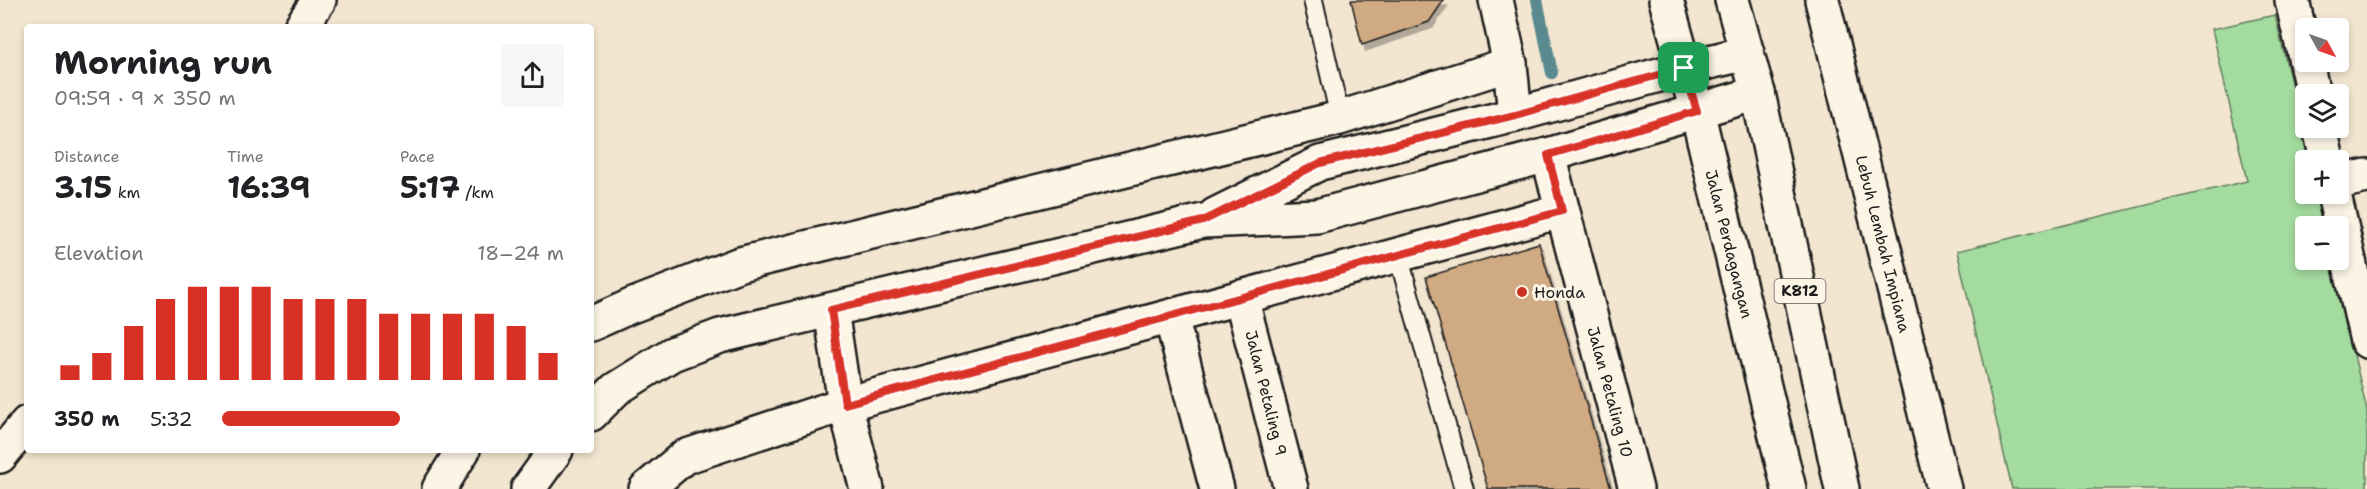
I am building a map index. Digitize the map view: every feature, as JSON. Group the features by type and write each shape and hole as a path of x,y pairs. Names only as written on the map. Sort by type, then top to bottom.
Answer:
{"street":[{"path":"303,24 319,0"},
{"path":"1496,0 1510,64 1515,115"},
{"name":"Jalan Perdagangan","path":"1666,0 1697,111 1789,489"},
{"name":"K812","path":"1732,0 1758,93 1842,489"},
{"name":"Lebuh Lembah Impiana","path":"1822,0 1944,489"},
{"path":"2292,0 2296,18"},
{"path":"1203,221 1320,163 1515,115 1747,53"},
{"path":"594,323 740,264 1340,118 1510,64"},
{"path":"594,411 616,389 672,354 720,336 1203,221 1317,216 1548,155 1758,93"},
{"name":"Jalan Petaling 10","path":"1548,155 1636,489"},
{"path":"2349,180 2367,176"},
{"path":"2336,204 2367,341"},
{"path":"646,489 684,457 845,404 1562,211"},
{"name":"Jalan Petaling 9","path":"1241,297 1291,489"},
{"path":"831,310 845,404 867,489"},
{"path":"1171,317 1217,489"},
{"path":"0,456 24,427"},
{"path":"439,489 461,453"},
{"path":"528,489 554,453"}],"lane":[{"path":"1313,0 1340,118"},
{"path":"1398,255 1464,489"}],"green space":[{"path":"2275,15 2295,100 2295,138 2304,138 2307,150 2295,150 2295,204 2319,204 2322,216 2295,216 2295,270 2334,270 2367,411 2367,489 2012,489 1957,251 2247,181 2212,29"}],"building":[{"path":"1351,0 1444,0 1429,22 1362,45"},
{"path":"1539,243 1611,489 1488,489 1426,277"}],"waterway":[{"path":"1537,0 1552,73"}],"place":[{"name":"Honda","path":"1522,292"}],"route":[{"path":"1684,68 1697,111 1548,155 1562,211 845,404 831,310 1203,221 1320,163 1515,115 1684,68"}]}
